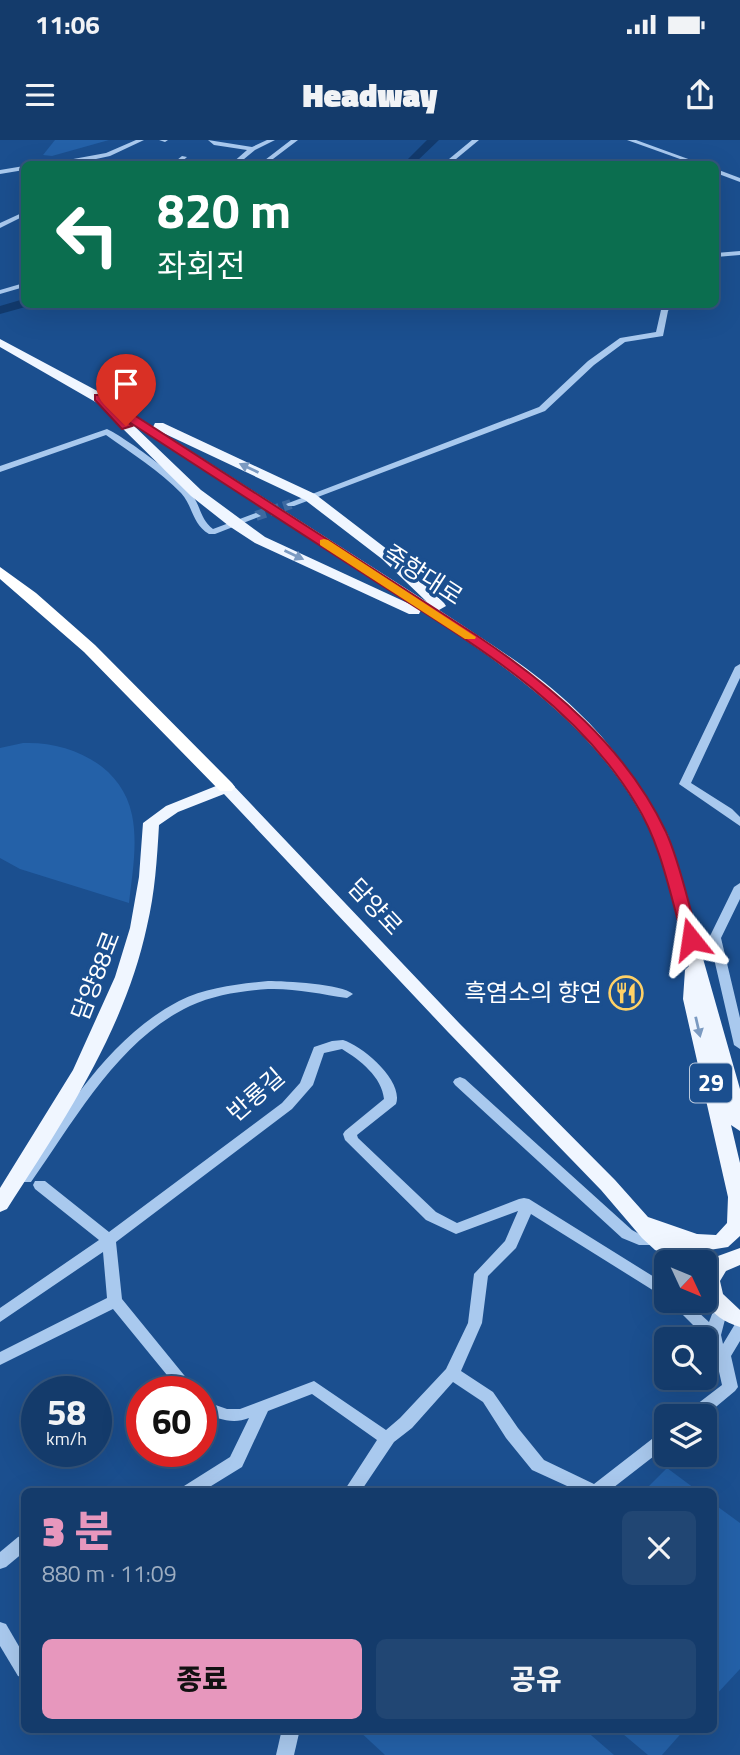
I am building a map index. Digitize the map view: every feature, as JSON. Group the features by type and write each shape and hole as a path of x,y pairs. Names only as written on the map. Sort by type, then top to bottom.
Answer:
{"highway":[{"name":"담양로","path":"0,572 47,609 135,691 226,788"}],"main road":[{"name":"죽향대로","path":"0,342 99,397 471,638 509,663 572,714 623,774 660,835 740,1124"},
{"path":"99,397 310,497 387,556 471,638"},
{"path":"99,397 140,441 234,523 260,540 471,638"},
{"name":"담양88로","path":"0,1204 72,1087 110,1016 136,946 145,909 151,823 172,809 226,788"},
{"name":"담양로","path":"226,788 661,1242 719,1265"},
{"name":"죽향대로","path":"696,960 692,999 739,1201"},
{"path":"636,1217 683,1239 710,1244 724,1238 734,1229 738,1222 739,1201"},
{"path":"661,1242 668,1250"},
{"path":"719,1265 740,1255"},
{"path":"718,1304 740,1319"}],"street":[{"path":"85,161 108,155 141,140"},
{"path":"211,140 216,144 253,149"},
{"path":"238,161 253,149 272,140"},
{"path":"267,161 295,140"},
{"path":"450,161 476,140"},
{"path":"630,140 690,161"},
{"path":"180,161 184,158"},
{"path":"0,172 21,168"},
{"path":"719,172 740,169"},
{"path":"719,172 740,180"},
{"path":"0,226 21,216"},
{"path":"719,255 740,253"},
{"path":"0,292 21,286"},
{"path":"291,504 329,487 542,410 590,363 623,340 660,334 668,308"},
{"path":"0,469 107,432 186,493 199,521 212,532 256,516"},
{"path":"740,667 685,784 728,811 740,823"},
{"path":"696,960 715,938 740,887"},
{"path":"715,938 740,1045"},
{"path":"0,1212 113,1058 150,1024 176,1007 231,989 267,985 347,994"},
{"name":"반룡길","path":"0,1316 109,1240 287,1107 306,1084 318,1050 335,1045 346,1046 385,1078 392,1092 391,1101 350,1134 352,1140 431,1216 456,1229 511,1206 524,1203 528,1205"},
{"path":"460,1082 627,1234 639,1240 661,1242"},
{"path":"40,1185 109,1240 115,1301 177,1376"},
{"path":"354,1488 387,1439 406,1423 452,1374 475,1323 478,1279 511,1244 528,1205 654,1285"},
{"path":"0,1359 115,1301"},
{"path":"715,1327 721,1308"},
{"path":"689,1313 704,1327"},
{"path":"723,1356 740,1328"},
{"path":"709,1404 730,1387 723,1356 717,1348"},
{"path":"452,1374 488,1397 538,1465 588,1488"},
{"path":"217,1412 240,1415 314,1387 387,1439"},
{"path":"195,1488 236,1462 262,1406"},
{"path":"599,1488 654,1447"},
{"path":"0,1562 21,1544"},
{"path":"0,1630 21,1665"},
{"path":"285,1755 290,1733"}],"shaded area":[{"path":"55,140 109,140 52,156 43,155"},
{"path":"23,743 41,743 76,752 106,770 117,782 126,797 134,826 134,859 129,903 20,869 0,858 0,748"},
{"path":"667,1468 694,1488 647,1488"},
{"path":"717,1506 740,1523 740,1669 717,1694"},
{"path":"361,1733 589,1733 614,1755 385,1755"},
{"path":"622,1733 681,1733 662,1755 648,1755"}],"waterway":[{"path":"411,161 433,140"},
{"path":"0,310 21,304"}],"tunnel":[{"path":"256,516 291,504"}],"slow traffic":[{"path":"324,543 470,637"}],"place":[{"name":"흑염소의 향연","path":"626,993"}],"route":[{"path":"126,426 99,397 509,663 572,714 623,774 660,835 691,939"}]}
